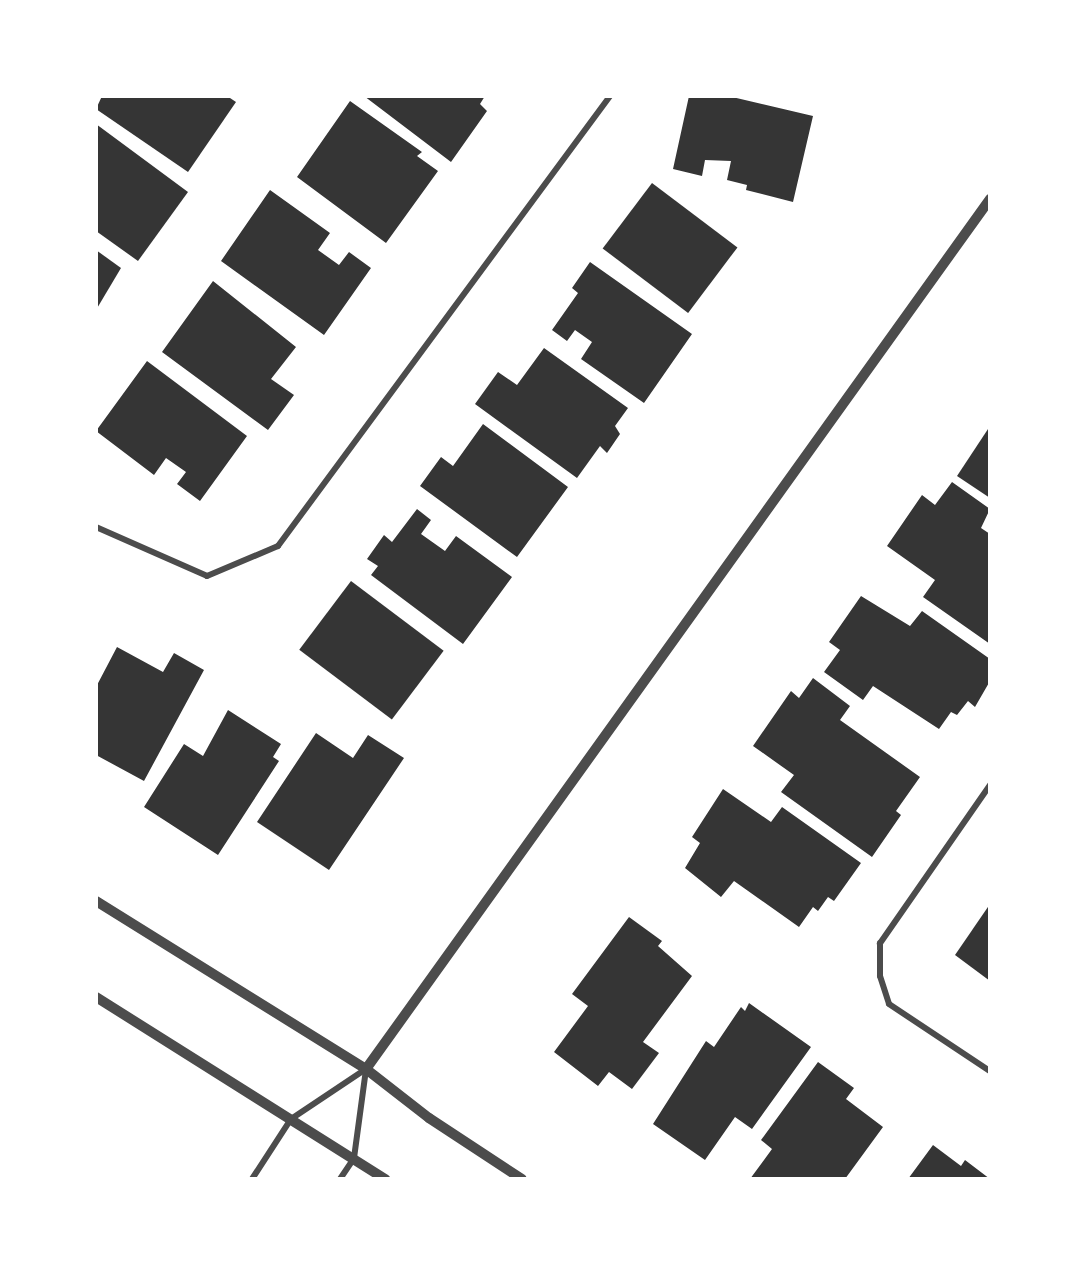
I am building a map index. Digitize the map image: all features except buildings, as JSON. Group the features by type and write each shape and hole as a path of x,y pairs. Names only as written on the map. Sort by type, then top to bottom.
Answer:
{"street":[{"path":"96,527 207,576 278,546 610,96"},
{"path":"252,1179 291,1119 366,1069 990,200"},
{"path":"990,785 880,943 880,976 889,1004 990,1071"},
{"path":"96,901 366,1069 429,1118 522,1179"},
{"path":"96,997 385,1179"},
{"path":"340,1179 354,1158 366,1069"}]}
